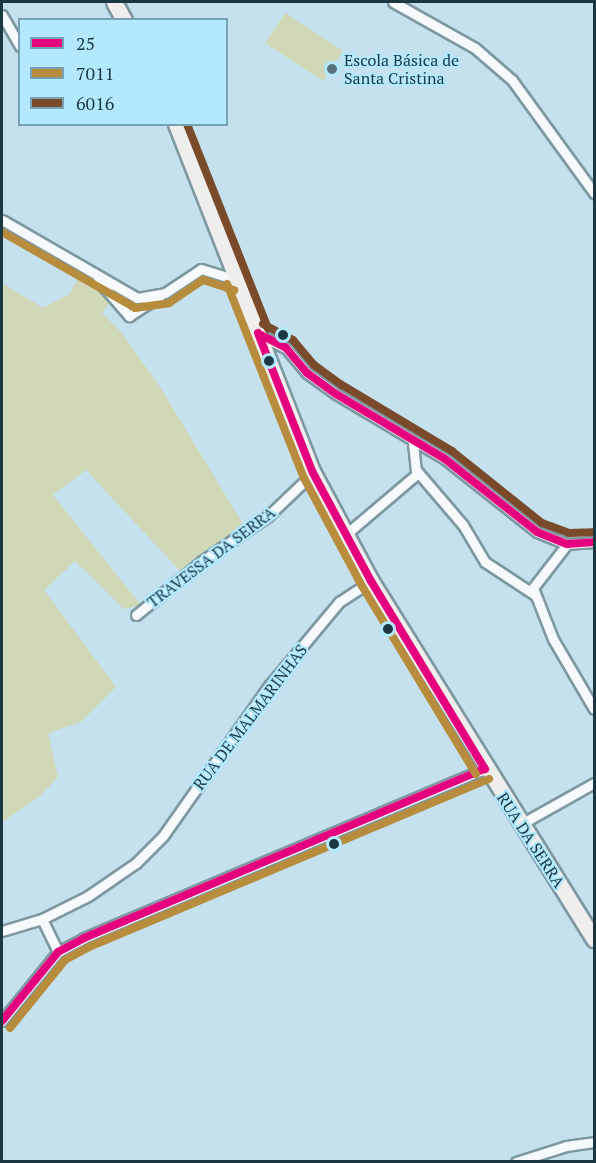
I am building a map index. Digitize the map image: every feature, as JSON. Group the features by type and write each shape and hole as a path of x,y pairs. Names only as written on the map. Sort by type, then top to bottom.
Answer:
{"main road":[{"path":"114,2 123,18"},
{"name":"RUA DA SERRA","path":"177,126 312,473 371,581 485,769 594,939"}],"street":[{"path":"393,2 475,48 512,80 594,194"},
{"path":"2,15 18,43"},
{"path":"2,220 95,276 137,298 165,293"},
{"path":"95,276 129,316 201,269 237,280"},
{"path":"258,333 286,348 307,373 336,394 413,443 445,459 537,532 567,544 594,542"},
{"path":"413,443 418,472 463,525 484,562 535,595"},
{"path":"345,535 418,472"},
{"name":"TRAVESSA DA SERRA","path":"135,615 202,561 268,516 312,473"},
{"path":"567,544 543,572 533,588 553,639 594,709"},
{"name":"RUA DE MALMARINHAS","path":"2,931 42,919 112,881 163,836 269,686 339,602 371,581"},
{"path":"2,1021 58,952 191,891 485,769"},
{"path":"521,824 594,783"},
{"path":"42,919 58,952"},
{"path":"516,1161 566,1146 594,1142"}],"green space":[{"path":"285,13 343,51 323,81 265,43"},
{"path":"81,274 96,282 110,302 102,313 121,332 160,387 246,529 180,571 86,470 53,495 141,605 124,609 75,561 44,590 116,687 81,722 48,733 58,777 39,797 2,822 2,283 43,308 69,294"}],"transit line":[{"name":"6016","path":"188,126 268,329"},
{"name":"7011","path":"2,232 135,308 169,303 203,280 234,290"},
{"name":"7011","path":"227,284 304,478 362,586 476,774"},
{"name":"6016","path":"263,324 293,340 314,365 342,385 452,451 542,523 569,533 593,532"},
{"name":"25","path":"258,333 313,473 371,581 485,769"},
{"name":"25","path":"259,334 286,348 307,373 336,394 445,459 537,532 567,544 594,542"},
{"name":"25","path":"2,1021 58,952 84,938 485,769"},
{"name":"7011","path":"10,1028 65,960 89,947 489,779"}],"place":[{"name":"Escola Básica de Santa Cristina","path":"332,69"}]}
